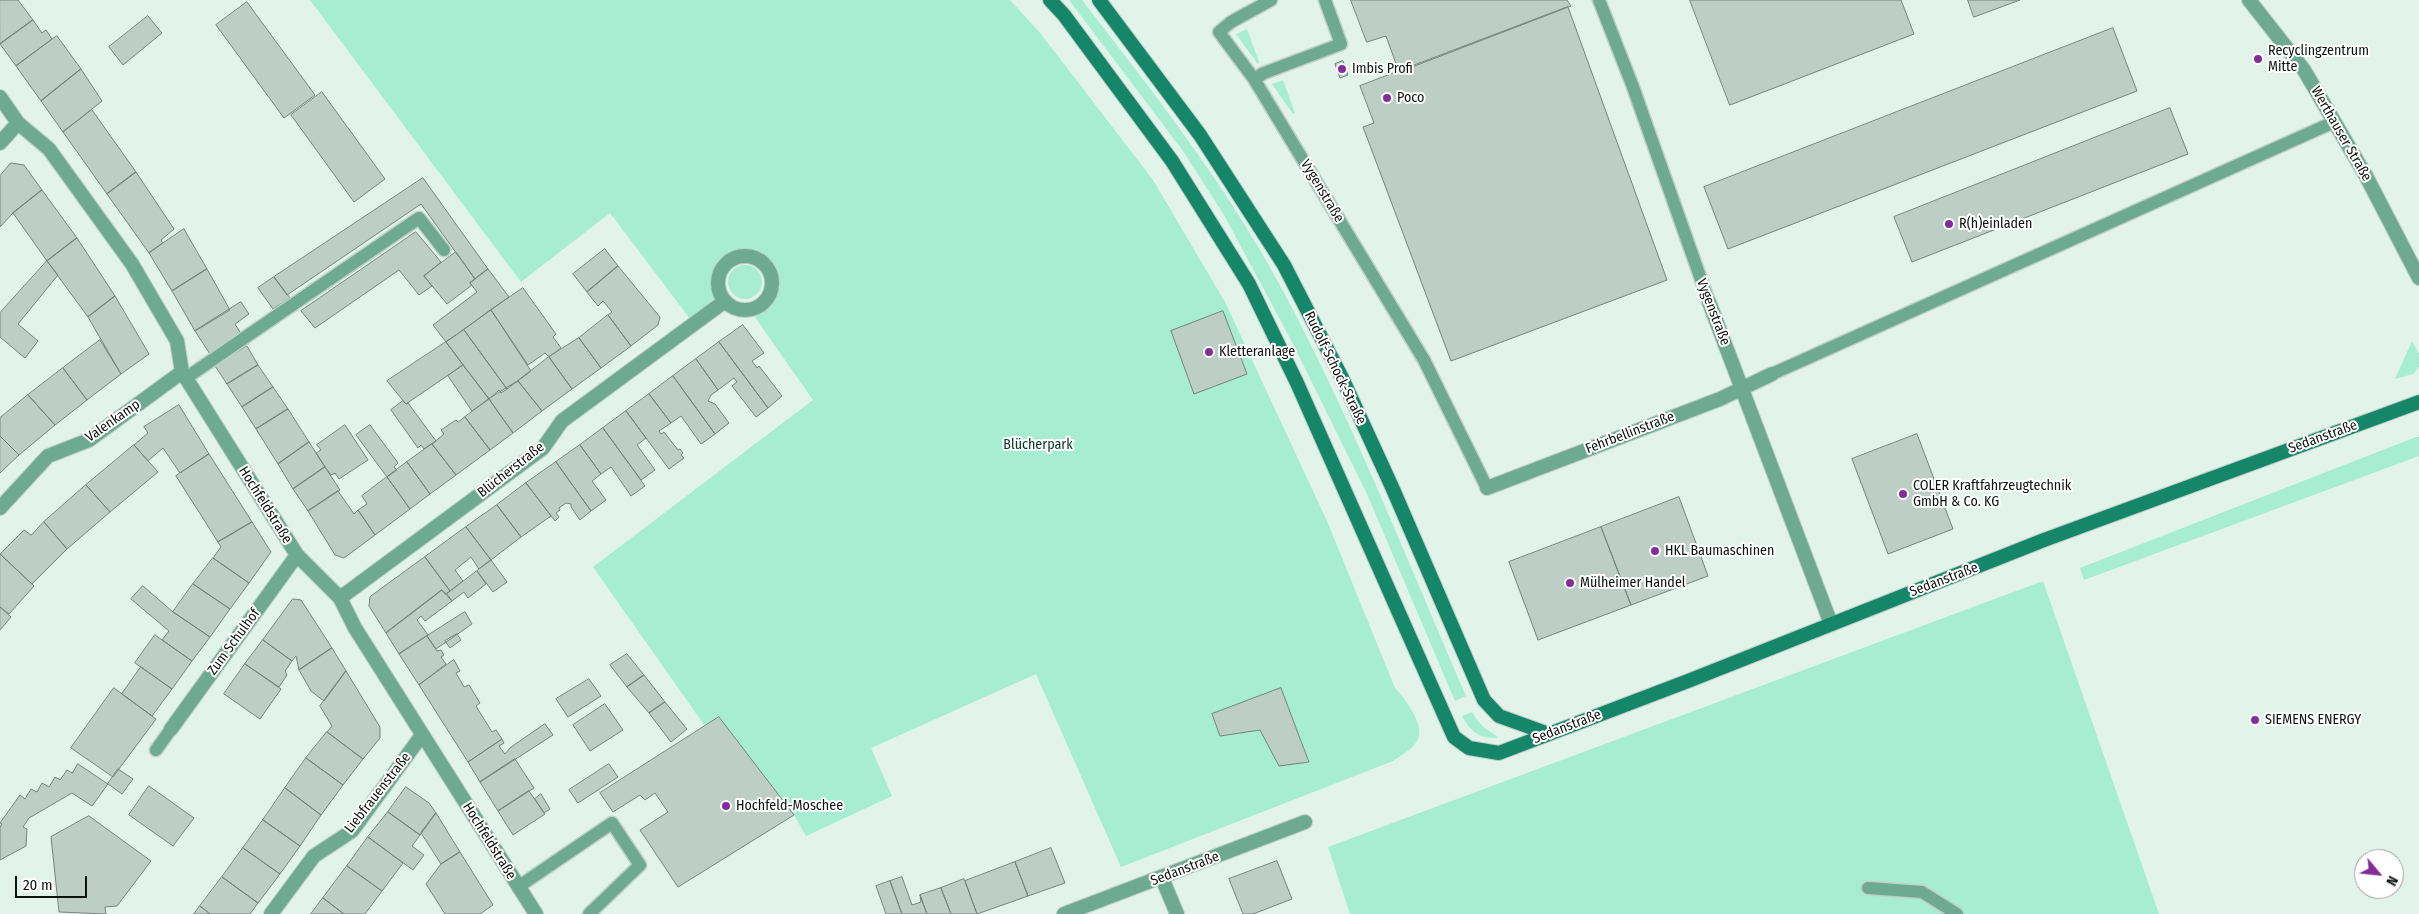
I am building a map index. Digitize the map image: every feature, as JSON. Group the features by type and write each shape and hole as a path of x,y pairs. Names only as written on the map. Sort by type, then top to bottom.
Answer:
{"main road":[{"name":"Sedanstraße","path":"1050,0 1064,15 1172,161 1249,284 1297,383 1454,738 1469,748 1499,752 1549,734 2044,540 2419,402"},
{"name":"Rudolf-Schock-Straße","path":"1099,0 1200,135 1284,265 1342,378 1384,468 1484,700 1499,716 1549,734"}],"street":[{"name":"Werthauser Straße","path":"2249,0 2304,70 2366,176 2419,278"},
{"name":"Hochfeldstraße","path":"0,97 18,123 49,149 132,264 177,341 184,375 297,555 340,598 354,628 536,914"},
{"path":"0,143 18,123"},
{"name":"Blücherstraße","path":"340,598 543,448 562,421 725,301"},
{"name":"Vygenstraße","path":"1709,302 1831,624"},
{"name":"Fehrbellinstraße","path":"1487,488 1720,399 1772,374"},
{"name":"Valenkamp","path":"0,508 48,456 89,440 184,375"},
{"name":"Zum Schulhof","path":"171,729 297,555"},
{"name":"Liebfrauenstraße","path":"272,914 314,856 352,831 422,734"},
{"name":"Sedanstraße","path":"1064,914 1305,822"},
{"path":"1162,878 1177,914"}],"lane":[{"name":"Vygenstraße","path":"1270,0 1231,22 1219,32 1254,79 1424,360 1487,488"},
{"path":"1254,79 1264,73 1341,44 1325,0"},
{"name":"Vygenstraße","path":"1599,0 1633,87 1709,302"},
{"path":"1772,374 2334,122"},
{"path":"184,375 419,218 444,250"},
{"path":"156,750 171,729"},
{"path":"518,887 612,823 640,866 589,914"},
{"path":"1868,888 1922,892 1957,914"}],"green space":[{"name":"Blücherpark","path":"310,0 1010,0 1041,34 1153,180 1225,302 1327,521 1395,688 1414,714 1419,730 1419,738 1415,744 1393,761 1121,867 1036,674 871,748 892,796 806,836 794,815 719,717 705,726 593,567 813,400 750,310 767,300 773,282 770,269 761,260 750,256 738,257 728,263 721,272 719,285 725,301 694,324 610,213 521,282"},
{"path":"1069,0 1082,0 1157,98 1228,199 1271,269 1325,373 1350,427 1466,696 1455,701 1367,494 1291,340 1224,215 1183,151"},
{"path":"1247,29 1259,62 1258,64 1236,34"},
{"path":"1283,80 1295,113 1293,114 1272,84"},
{"path":"745,265 752,266 757,270 761,275 761,289 757,294 752,298 745,299 738,298 733,294 729,289 728,282 729,275 733,270 738,266"},
{"path":"2412,341 2419,354 2419,367 2413,374 2395,379"},
{"path":"2419,437 2419,456 2084,580 2080,568"},
{"path":"2043,581 2159,914 1350,914 1328,847"},
{"path":"1472,712 1480,724 1497,738 1480,735 1468,726 1462,716"}],"building":[{"path":"0,0 18,0 33,20 0,44"},
{"path":"1351,0 1567,0 1571,6 1399,72 1386,36 1367,42"},
{"path":"1690,0 1901,0 1914,34 1730,105"},
{"path":"1968,0 2020,0 1974,17"},
{"path":"247,2 315,95 284,118 216,25"},
{"path":"1568,7 1667,280 1451,361 1363,127 1374,123 1360,86"},
{"path":"148,16 162,33 123,65 109,47"},
{"path":"33,20 42,33 46,30 52,39 16,66 0,44"},
{"path":"2113,28 2137,91 1728,249 1704,187"},
{"path":"57,36 81,69 41,101 16,66"},
{"name":"Imbis Profi","path":"1343,61 1348,75 1340,78 1335,64"},
{"path":"81,69 102,101 63,132 41,101"},
{"path":"322,92 385,179 354,202 291,115"},
{"path":"2170,108 2188,154 1912,262 1894,217"},
{"path":"92,110 136,172 107,194 63,132"},
{"path":"11,163 24,165 42,190 13,213 0,227 0,176"},
{"path":"136,172 174,229 161,240 163,243 149,253 107,194"},
{"path":"423,178 488,269 475,279 421,204 287,295 274,277"},
{"path":"42,190 77,238 47,261 13,213"},
{"path":"184,229 207,269 172,291 149,253"},
{"path":"416,232 441,262 424,276 432,286 419,295 399,270 315,328 301,311"},
{"path":"77,238 115,296 88,317 47,261"},
{"path":"605,249 618,266 587,292 573,274"},
{"path":"456,252 475,279 470,283 472,285 447,304 424,276"},
{"path":"47,261 58,275 18,324 38,341 25,358 0,337 0,313"},
{"path":"618,266 660,317 658,325 631,346 608,315 612,312 603,301 598,306 587,292"},
{"path":"207,269 230,310 195,331 172,291"},
{"path":"488,269 509,297 446,342 433,325 477,292 470,283"},
{"path":"274,277 290,298 273,309 258,288"},
{"path":"523,288 556,334 553,337 561,348 549,357 545,353 528,365 491,310"},
{"path":"115,296 149,354 121,374 88,317"},
{"path":"241,302 249,314 235,324 241,334 210,354 195,331"},
{"path":"491,310 531,371 507,389 464,330"},
{"name":"Kletteranlage","path":"1223,311 1247,374 1194,394 1171,331"},
{"path":"608,315 631,346 601,368 579,338"},
{"path":"743,325 764,353 752,361 757,368 759,366 782,396 768,408 719,342"},
{"path":"464,330 507,389 501,393 499,390 489,399 446,342"},
{"path":"579,338 601,368 572,389 549,357"},
{"path":"100,340 121,374 87,400 63,368"},
{"path":"446,342 463,365 406,404 387,381"},
{"path":"719,342 768,408 756,417 732,386 737,382 734,378 718,390 696,359"},
{"path":"247,346 258,365 227,384 215,366"},
{"path":"549,357 572,389 542,411 518,381"},
{"path":"696,359 718,390 711,395 708,401 715,404 729,423 715,434 673,376"},
{"path":"258,365 273,387 242,407 227,384"},
{"path":"463,365 489,399 472,411 448,376"},
{"path":"63,368 87,400 55,425 28,395"},
{"path":"673,376 715,434 701,444 681,416 671,423 649,394"},
{"path":"518,381 542,411 513,433 489,399"},
{"path":"273,387 288,409 256,429 242,407"},
{"path":"649,394 671,423 659,431 661,434 664,432 678,450 680,449 683,453 681,455 684,458 669,469 626,411"},
{"path":"28,395 55,425 19,455 0,436 0,418"},
{"path":"489,399 513,433 490,450 465,417"},
{"path":"403,401 406,404 408,403 436,441 424,449 421,445 418,448 391,410"},
{"path":"179,405 209,454 180,473 163,448 148,461 134,445 148,433 144,427"},
{"path":"288,409 309,442 278,464 256,429"},
{"path":"626,411 646,438 637,445 655,470 641,480 603,428"},
{"path":"465,417 490,450 456,475 432,444 444,434 441,430 456,420 458,422"},
{"path":"345,425 368,460 339,479 335,473 331,475 316,453 321,450 317,445"},
{"path":"370,425 398,463 394,467 397,470 387,477 356,435"},
{"path":"603,428 645,486 631,496 611,467 601,474 580,445"},
{"name":"COLER Kraftfahrzeugtechnik GmbH & Co. KG","path":"1917,434 1953,529 1888,554 1852,459"},
{"path":"0,436 19,455 0,473"},
{"path":"309,442 325,467 293,489 278,464"},
{"path":"432,444 456,475 430,494 407,462"},
{"path":"134,445 158,472 110,512 86,485"},
{"path":"580,445 601,474 592,481 606,500 591,511 556,462"},
{"path":"209,454 252,522 218,542 176,476"},
{"path":"407,462 430,494 410,509 387,477"},
{"path":"556,462 591,511 580,520 571,504 566,503 559,508 560,510 556,513 559,517 555,521 526,483"},
{"path":"325,467 340,490 308,511 293,489"},
{"path":"387,477 410,509 375,535 358,510 367,504 362,496"},
{"path":"526,483 551,516 521,537 497,505"},
{"path":"86,485 110,512 67,549 44,522"},
{"path":"338,491 354,514 358,510 375,535 344,558 335,555 308,511"},
{"name":"HKL Baumaschinen","path":"1679,497 1708,576 1631,605 1601,527"},
{"path":"497,505 521,537 491,560 466,527"},
{"path":"44,522 67,549 32,584 0,554 24,530 31,535"},
{"path":"252,522 271,552 249,583 213,558 221,547 218,542"},
{"path":"466,527 491,560 479,569 471,557 455,570 463,581 450,591 425,557"},
{"name":"Mülheimer Handel","path":"1601,527 1631,605 1538,640 1509,562"},
{"path":"0,554 34,586 9,614 0,607"},
{"path":"425,557 450,591 445,594 442,590 386,633 369,606 370,597"},
{"path":"213,558 249,583 230,609 193,584"},
{"path":"491,560 507,582 493,592 477,571"},
{"path":"477,571 486,584 468,598 464,592 452,601 447,594"},
{"path":"193,584 230,609 210,637 173,612"},
{"path":"143,586 173,612 210,637 192,661 162,640 169,631 131,599"},
{"path":"442,590 452,601 425,621 421,616 417,620 428,635 399,654 386,633"},
{"path":"293,599 301,600 332,648 299,670 296,656 292,661 263,640"},
{"path":"0,607 11,617 0,630"},
{"path":"465,612 472,624 436,649 427,636"},
{"path":"457,634 461,640 450,648 445,641"},
{"path":"155,635 192,661 172,689 135,663"},
{"path":"427,636 437,651 441,650 444,655 441,657 446,664 419,685 399,654"},
{"path":"263,640 292,661 285,671 287,675 279,687 245,664"},
{"path":"332,648 346,671 324,701 311,691 299,670"},
{"path":"627,654 644,675 627,687 610,665"},
{"path":"454,660 460,671 456,673 464,687 469,685 480,703 476,706 492,732 496,730 502,739 468,762 419,685"},
{"path":"245,664 281,689 260,719 224,694"},
{"path":"141,667 172,689 152,716 122,694"},
{"path":"346,671 380,727 380,738 363,759 327,732 332,726 320,706"},
{"path":"644,675 665,702 649,713 627,687"},
{"path":"589,679 601,696 568,717 556,699"},
{"path":"114,688 156,719 113,777 71,748"},
{"path":"1281,688 1309,762 1279,766 1260,730 1220,736 1212,714"},
{"path":"665,702 687,729 671,742 649,713"},
{"path":"605,704 623,730 590,751 573,725"},
{"name":"Hochfeld-Moschee","path":"719,717 794,815 678,887 640,830 668,812 655,793 645,800 640,795 613,812 600,793"},
{"path":"545,724 553,735 480,782 468,762 502,739 504,743 499,746 505,754 510,748"},
{"path":"327,732 363,759 343,785 306,758"},
{"path":"306,758 343,785 321,815 285,788"},
{"path":"515,759 534,788 498,811 480,782"},
{"path":"78,764 108,784 92,806 72,793 29,818 23,827 27,829 26,846 0,860 0,827 2,824 0,823 20,795 25,799 31,789 37,792 42,783 49,787 55,777 60,780 67,770 72,773"},
{"path":"609,764 618,777 578,803 569,790"},
{"path":"118,769 133,779 122,794 108,784"},
{"path":"149,786 194,818 173,846 129,815"},
{"path":"406,787 429,803 436,813 420,835 388,812"},
{"path":"285,788 321,815 300,846 263,820"},
{"path":"529,791 545,814 513,835 498,811"},
{"path":"541,794 550,809 544,813 535,799"},
{"path":"388,812 420,835 412,846 424,855 413,870 368,837"},
{"path":"436,813 460,852 441,864 421,833"},
{"path":"89,816 151,861 117,906 105,907 106,914 59,912 51,837"},
{"path":"263,820 300,846 280,874 243,848"},
{"path":"368,837 403,863 382,891 347,866"},
{"path":"243,848 280,874 258,903 222,877"},
{"path":"1051,848 1065,883 1028,896 1015,862"},
{"path":"460,852 493,905 480,914 445,914 426,884 441,864"},
{"path":"1277,861 1292,899 1253,914 1243,914 1229,879"},
{"path":"1015,862 1028,896 977,914 965,881"},
{"path":"347,866 382,891 365,914 344,914 323,898"},
{"path":"222,877 258,903 250,914 210,914 200,906"},
{"path":"902,877 912,905 921,902 920,895 927,914 902,914 890,881"},
{"path":"964,879 977,914 951,914 941,888"},
{"path":"890,881 902,914 886,914 876,886"},
{"path":"941,888 951,914 927,914 920,895"},
{"path":"323,898 344,914 311,914"},
{"path":"200,906 210,914 194,914"}],"place":[{"name":"Recyclingzentrum Mitte","path":"2258,59"},
{"name":"Imbis Profi","path":"1342,69"},
{"name":"Poco","path":"1387,98"},
{"name":"R(h)einladen","path":"1949,224"},
{"name":"Kletteranlage","path":"1209,352"},
{"name":"COLER Kraftfahrzeugtechnik GmbH & Co. KG","path":"1903,494"},
{"name":"HKL Baumaschinen","path":"1655,551"},
{"name":"Mülheimer Handel","path":"1570,583"},
{"name":"SIEMENS ENERGY","path":"2255,720"},
{"name":"Hochfeld-Moschee","path":"726,806"}]}
